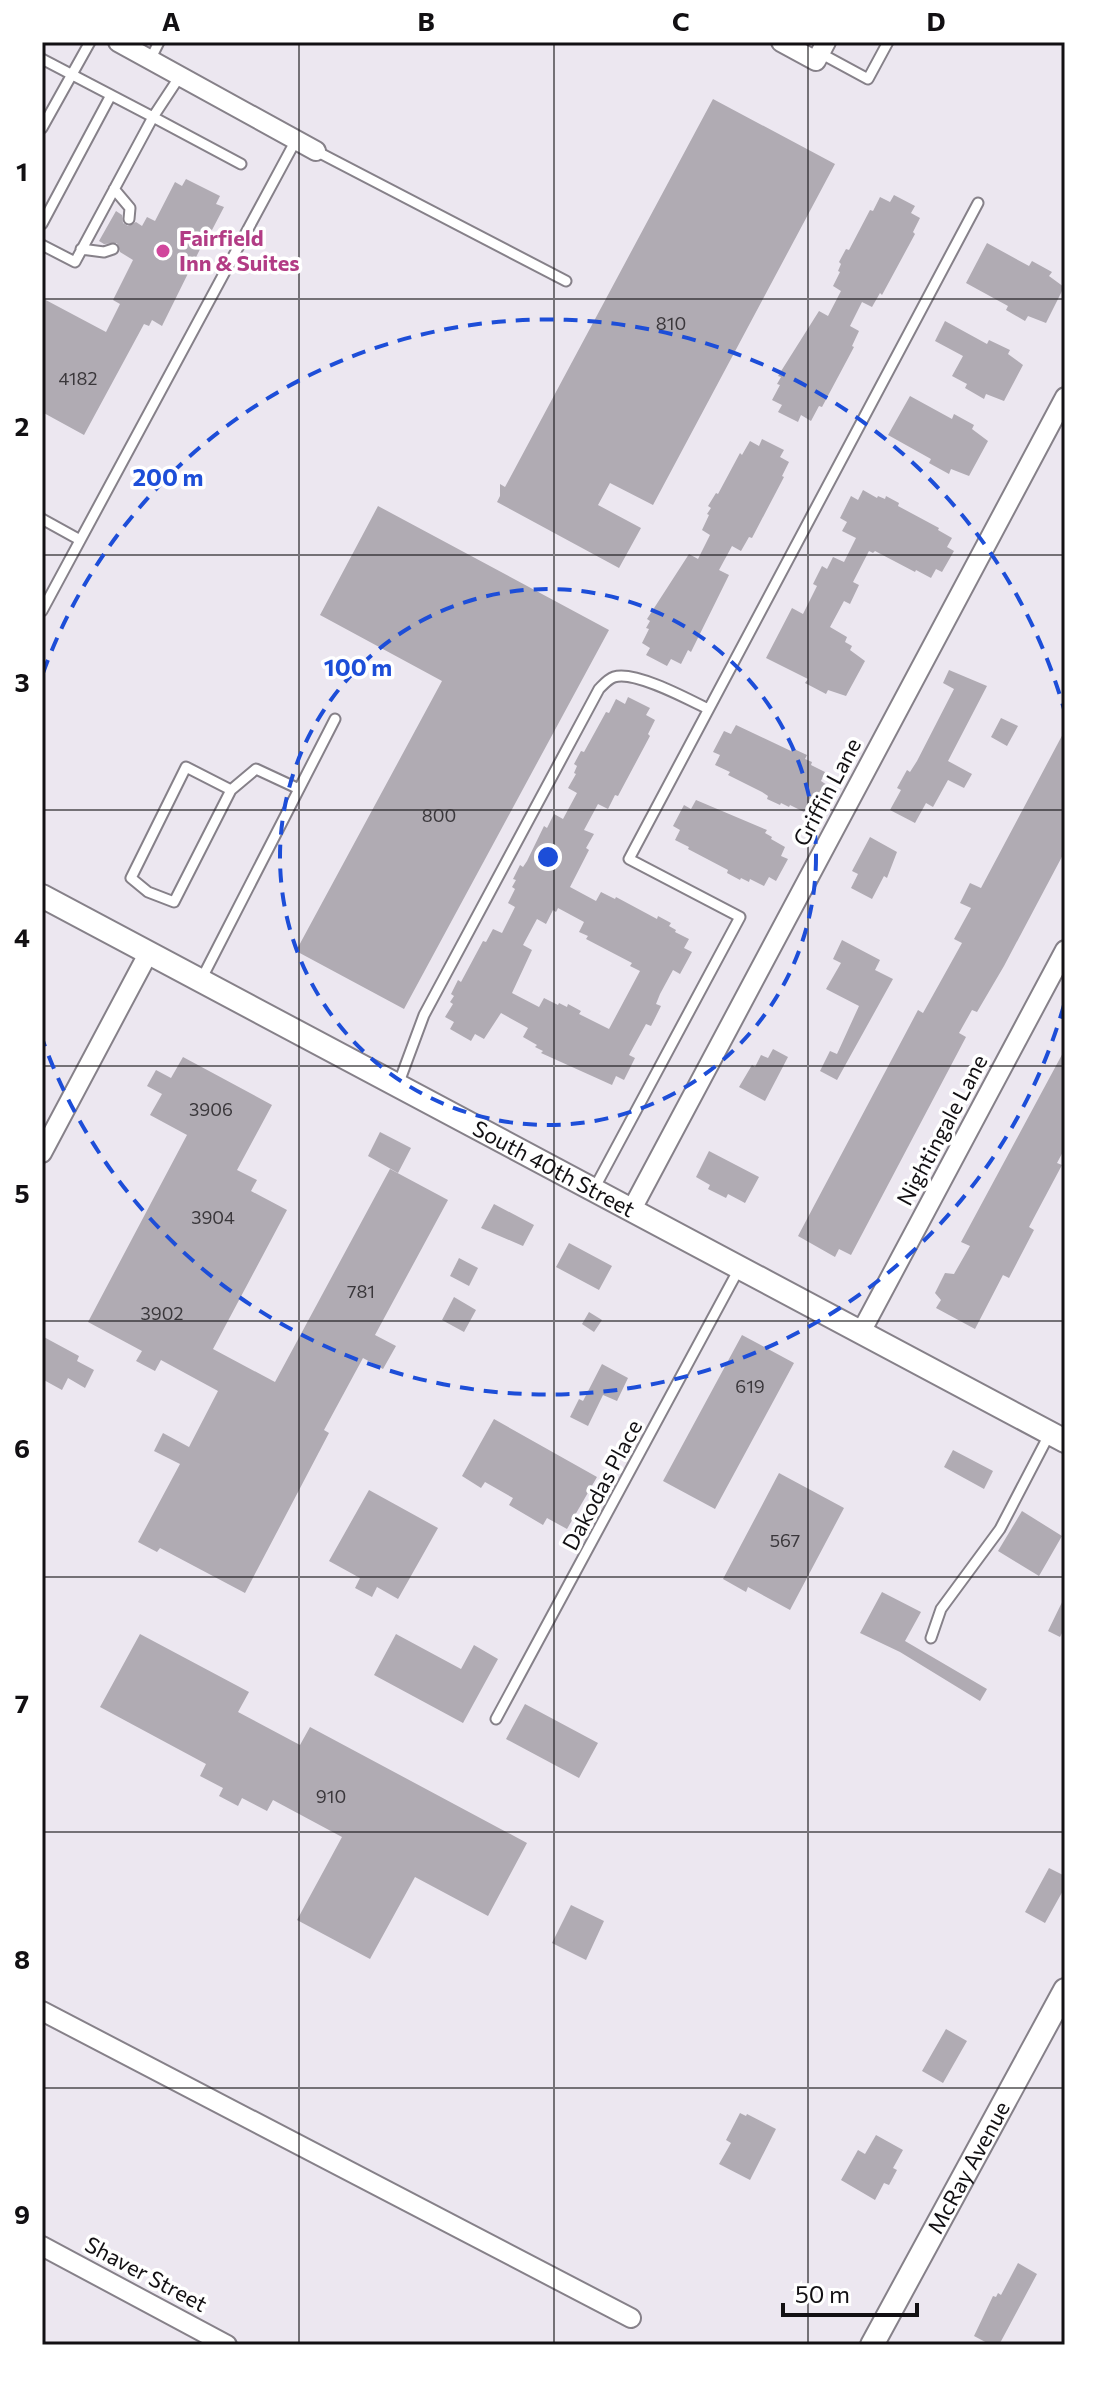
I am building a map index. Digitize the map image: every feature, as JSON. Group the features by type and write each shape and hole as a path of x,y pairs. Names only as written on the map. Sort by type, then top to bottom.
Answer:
{"street":[{"path":"118,42 316,151"},
{"path":"781,42 816,61 823,48"},
{"name":"Griffin Lane","path":"632,1209 1065,397"},
{"name":"South 40th Street","path":"42,896 1058,1437"},
{"name":"Nightingale Lane","path":"861,1332 1065,950"},
{"path":"42,1153 149,952"},
{"name":"McRay Avenue","path":"872,2345 1065,1990"},
{"path":"42,2011 631,2318"},
{"name":"Shaver Street","path":"42,2246 227,2345"}],"lane":[{"path":"42,128 90,42"},
{"path":"150,60 159,42"},
{"path":"823,48 868,79 888,42"},
{"path":"42,59 241,164"},
{"path":"42,245 75,262 153,117 180,76"},
{"path":"42,224 111,95"},
{"path":"42,611 296,140"},
{"path":"316,151 566,281"},
{"path":"114,189 130,208 129,219"},
{"path":"594,1189 740,917 629,859 978,203"},
{"path":"81,249 104,252 113,249"},
{"path":"42,519 80,540"},
{"path":"398,1085 424,1015 599,689 612,677 627,675 708,709"},
{"path":"201,980 335,719"},
{"path":"231,790 186,767 131,878 148,892 174,902 231,790 256,769 299,789"},
{"name":"Dakodas Place","path":"496,1719 740,1267"},
{"path":"931,1638 941,1609 1000,1529 1058,1437"}],"building":[{"path":"713,99 835,164 653,505 610,483 598,505 641,528 619,568 497,502 500,484 505,487"},
{"path":"186,179 220,196 216,204 224,207 162,326 152,320 149,326 144,324 84,435 42,412 42,298 106,332 120,304 113,300 133,260 120,252 117,243 104,244 99,241 116,211 128,226 136,222 142,226 147,217 155,221 175,182 182,186"},
{"path":"894,195 915,206 911,213 920,218 913,232 915,234 882,295 880,293 872,307 862,302 850,326 859,331 854,347 822,407 819,406 811,421 801,415 798,422 778,412 782,405 772,400 780,385 777,384 781,377 778,376 819,311 828,316 841,291 833,286 840,272 839,262 846,249 849,250 870,210 873,211 880,197 890,202"},
{"path":"987,243 1029,266 1032,261 1052,272 1049,276 1064,287 1046,323 1028,316 1025,321 1006,310 1008,306 966,283"},
{"path":"945,321 987,344 989,340 1010,350 1008,354 1023,365 1004,401 986,394 984,399 952,376 963,356 935,341"},
{"path":"910,396 952,419 954,414 974,425 972,429 988,441 969,476 951,469 949,474 929,463 931,459 888,435"},
{"path":"762,439 784,450 780,457 789,462 784,477 752,538 749,537 741,551 732,546 719,570 729,575 691,652 688,650 681,664 671,659 667,666 646,655 650,648 642,643 649,629 646,628 650,621 647,619 689,554 698,559 710,535 702,530 711,508 708,506 740,453 742,455 750,441 759,446"},
{"path":"863,490 877,498 885,499 886,496 939,528 952,538 947,547 954,551 942,572 936,569 931,578 869,551 853,582 859,585 850,604 844,601 830,627 847,637 845,642 852,646 850,650 865,661 846,696 828,690 826,694 805,683 808,679 766,658 792,608 803,614 817,586 813,584 822,566 827,569 833,557 844,562 856,538 842,531 847,522 840,518 851,496 858,500"},
{"path":"378,506 609,630 404,1009 296,951 442,681 320,615"},
{"path":"949,670 987,686 948,761 972,774 964,788 948,780 933,807 926,803 915,823 890,810 901,790 897,788 907,770 910,772 917,761 954,689 943,683"},
{"path":"628,697 650,708 646,715 655,720 648,734 650,736 618,796 615,795 608,809 598,804 584,830 594,834 570,887 596,901 601,892 657,919 658,916 671,923 669,926 675,932 689,939 684,948 692,952 680,974 673,970 660,994 656,1004 661,1006 651,1026 646,1024 629,1055 635,1058 624,1080 616,1076 612,1085 541,1053 543,1051 535,1047 537,1045 523,1037 528,1028 501,1013 484,1039 475,1034 471,1041 450,1029 454,1022 445,1017 453,1004 450,1002 454,996 451,994 458,980 461,982 493,929 502,933 515,907 508,903 515,889 512,887 516,880 513,879 520,865 523,867 527,861 544,826 547,828 554,814 563,819 577,793 568,788 576,774 577,766 574,764 581,751 584,752 616,699 625,704","holes":["558,908 584,922 579,932 588,936 586,939 632,963 630,966 640,971 609,1029 579,1014 581,1011 568,1004 567,1007 558,1005 544,998 539,1007 512,993 532,950 523,945 537,919 546,924 553,910 556,912"]},
{"path":"1001,718 1018,726 1007,746 991,737"},
{"path":"736,725 791,751 792,748 807,755 805,759 812,762 811,765 825,772 821,781 827,785 816,806 809,803 804,812 790,805 780,805 715,765 720,755 713,752 724,731 731,734"},
{"path":"1065,730 1065,851 1004,966 977,1012 972,1010 959,1033 966,1037 851,1255 839,1249 835,1257 798,1236 918,1010 923,1013 962,943 954,939 971,908 960,903 970,883 981,888"},
{"path":"696,800 767,830 765,833 771,839 785,847 781,856 788,859 776,881 769,877 764,886 750,879 749,882 740,880 675,840 680,830 673,826 684,805 691,809"},
{"path":"870,837 897,852 887,878 884,876 872,899 851,888 858,874 852,871"},
{"path":"842,940 880,960 875,970 893,979 837,1080 820,1071 830,1051 837,1054 859,1006 826,989 841,963 833,959"},
{"path":"773,1049 788,1057 765,1101 739,1087 752,1065 755,1067 761,1055 768,1058"},
{"path":"1065,1049 1065,1148 1057,1163 1062,1165 1029,1227 1034,1230 1009,1278 1003,1275 975,1329 936,1308 941,1300 935,1293 945,1273 954,1274 970,1246 961,1242"},
{"path":"183,1057 272,1105 237,1170 257,1180 251,1191 287,1210 213,1349 275,1382 390,1169 448,1200 375,1335 396,1346 383,1369 363,1358 324,1430 329,1433 245,1593 160,1548 157,1552 138,1542 180,1464 154,1451 163,1433 189,1447 218,1391 161,1360 155,1371 136,1361 142,1351 88,1322 187,1135 150,1115 162,1094 147,1086 156,1070 171,1078"},
{"path":"380,1132 411,1148 398,1173 368,1156"},
{"path":"709,1151 759,1177 745,1203 728,1194 726,1198 708,1189 710,1185 696,1177"},
{"path":"494,1204 534,1225 523,1246 481,1228"},
{"path":"569,1243 612,1266 599,1290 556,1267"},
{"path":"459,1258 478,1268 469,1286 450,1276"},
{"path":"454,1297 476,1310 464,1332 442,1320"},
{"path":"589,1312 602,1320 594,1332 582,1324"},
{"path":"742,1335 794,1363 715,1509 663,1481"},
{"path":"42,1336 79,1356 77,1361 94,1370 85,1388 68,1378 62,1390 42,1379"},
{"path":"602,1364 628,1378 617,1401 603,1395 588,1426 570,1417 579,1399 583,1401"},
{"path":"494,1419 597,1477 567,1529 547,1518 543,1525 509,1505 513,1498 485,1482 481,1488 462,1476"},
{"path":"953,1450 993,1471 984,1489 944,1467"},
{"path":"779,1473 844,1508 790,1610 748,1587 746,1592 723,1579"},
{"path":"369,1490 438,1528 398,1599 377,1587 372,1597 355,1588 360,1578 329,1561"},
{"path":"1022,1511 1062,1536 1039,1576 998,1551"},
{"path":"882,1592 921,1612 905,1641 987,1689 980,1701 900,1652 860,1633"},
{"path":"1065,1596 1065,1627 1060,1637 1048,1631"},
{"path":"140,1634 249,1692 238,1712 300,1745 310,1727 527,1843 488,1916 415,1877 370,1959 297,1920 342,1837 273,1800 267,1811 242,1798 238,1806 219,1796 223,1788 200,1776 206,1764 100,1707"},
{"path":"396,1634 461,1669 474,1645 498,1659 463,1723 374,1675"},
{"path":"525,1704 598,1743 579,1778 506,1739"},
{"path":"1049,1868 1065,1876 1065,1887 1045,1923 1025,1912"},
{"path":"571,1905 604,1921 586,1960 552,1943"},
{"path":"946,2029 967,2041 943,2083 922,2071"},
{"path":"740,2113 776,2129 750,2180 719,2164 731,2143 726,2140"},
{"path":"876,2135 903,2150 893,2168 897,2170 889,2185 884,2183 875,2200 841,2180 858,2150 865,2154"},
{"path":"1018,2263 1037,2274 999,2345 991,2345 974,2336 993,2296 1001,2295"}],"place":[{"name":"Fairfield Inn & Suites","path":"163,251"}]}
